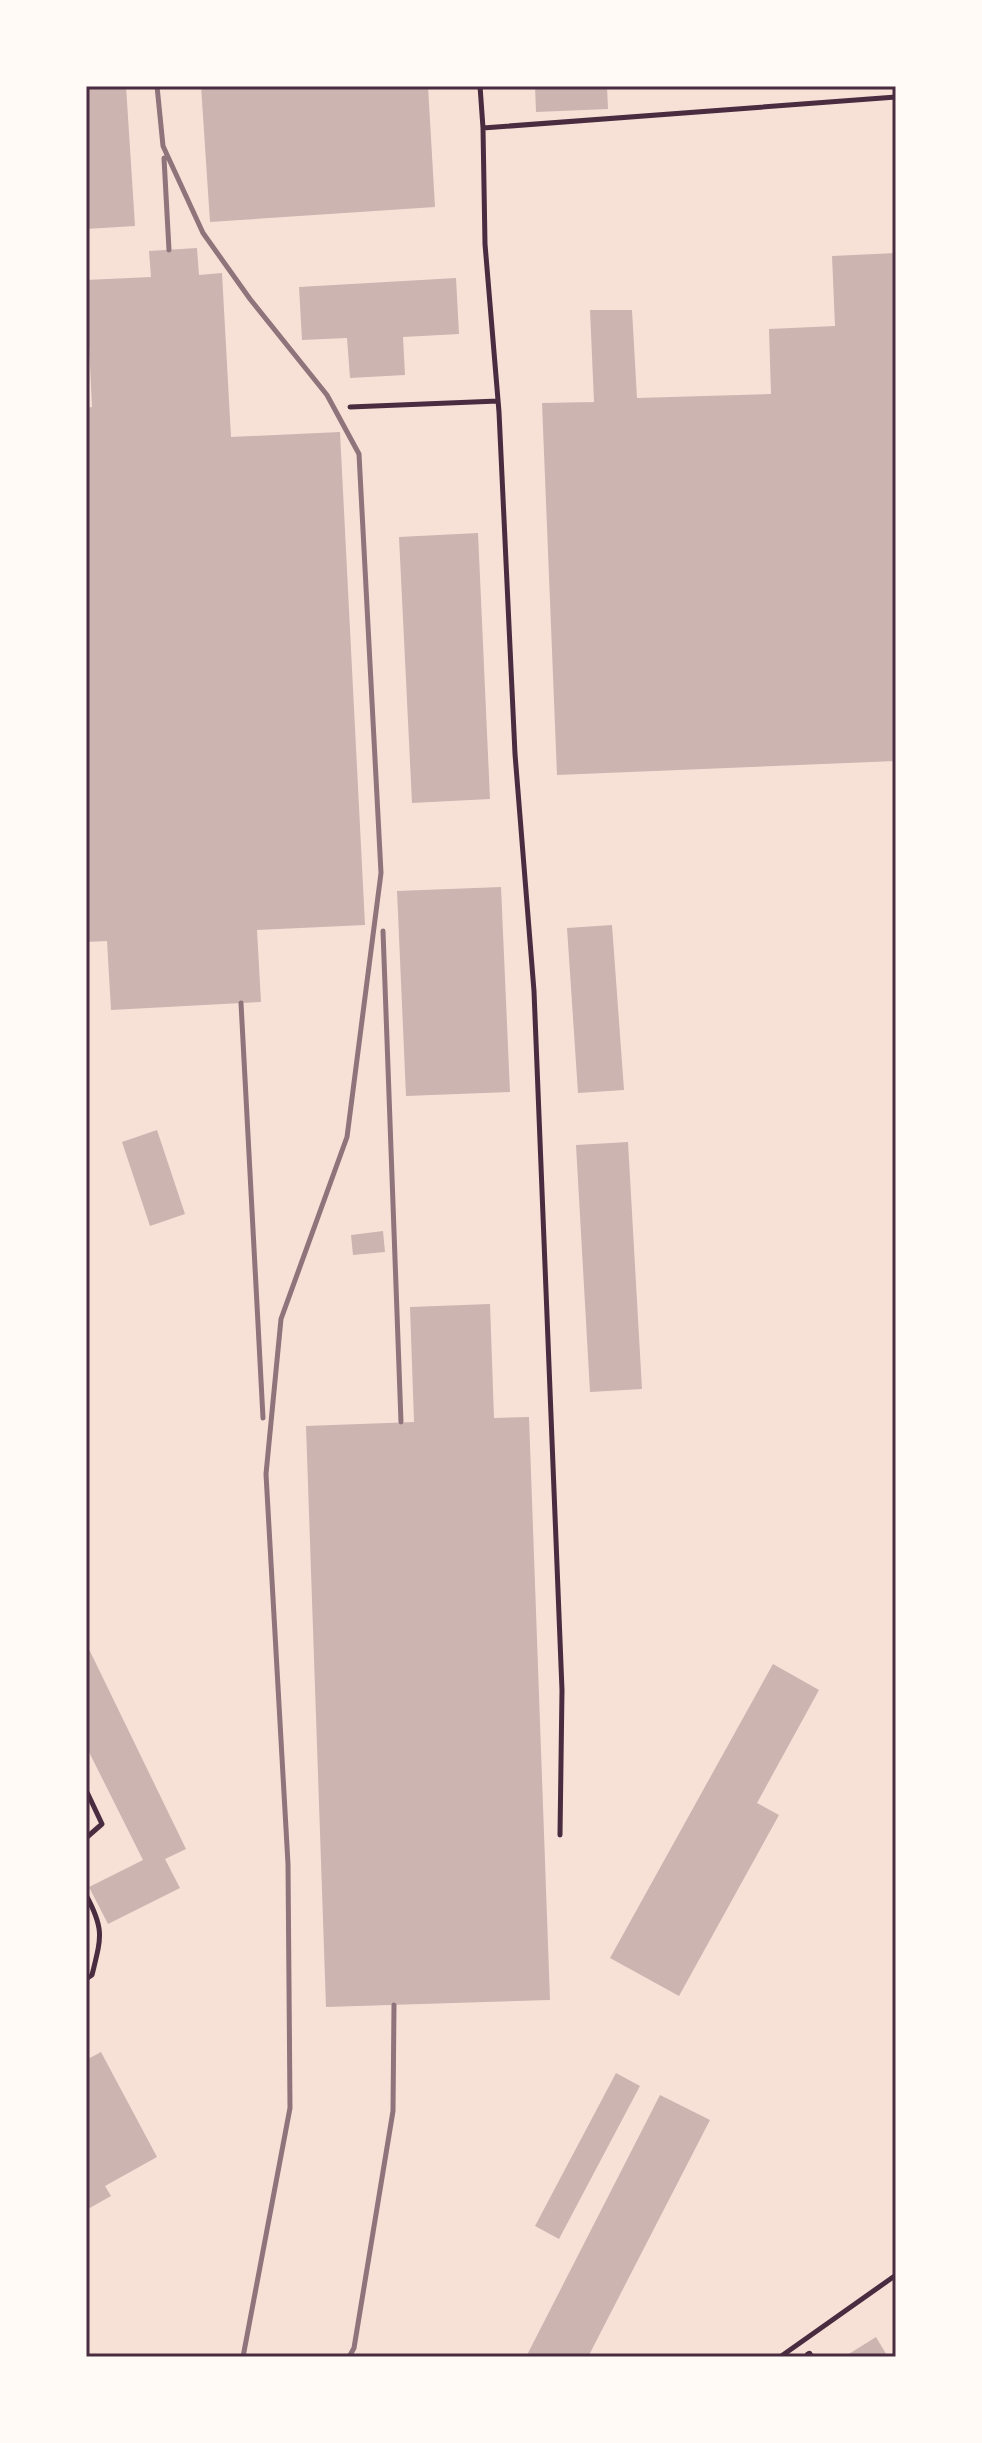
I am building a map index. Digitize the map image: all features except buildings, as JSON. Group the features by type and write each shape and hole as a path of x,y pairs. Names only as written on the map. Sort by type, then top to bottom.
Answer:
{"lane":[{"path":"480,86 485,244 498,401 515,754 534,991 562,1690 560,1835"},
{"path":"483,128 896,97"},
{"path":"350,407 498,401"},
{"path":"86,1790 102,1824 86,1838"},
{"path":"86,1895 100,1921 102,1934 92,1975 86,1979"},
{"path":"780,2357 896,2275"}],"railway":[{"path":"157,86 163,146 203,233 250,299 327,395 359,454 381,873 347,1137 281,1319 266,1474 288,1864 290,2108 243,2357"},
{"path":"164,158 169,250"},
{"path":"383,931 401,1422"},
{"path":"241,1003 263,1418"},
{"path":"349,2357 354,2348 393,2111 394,2005"}]}
